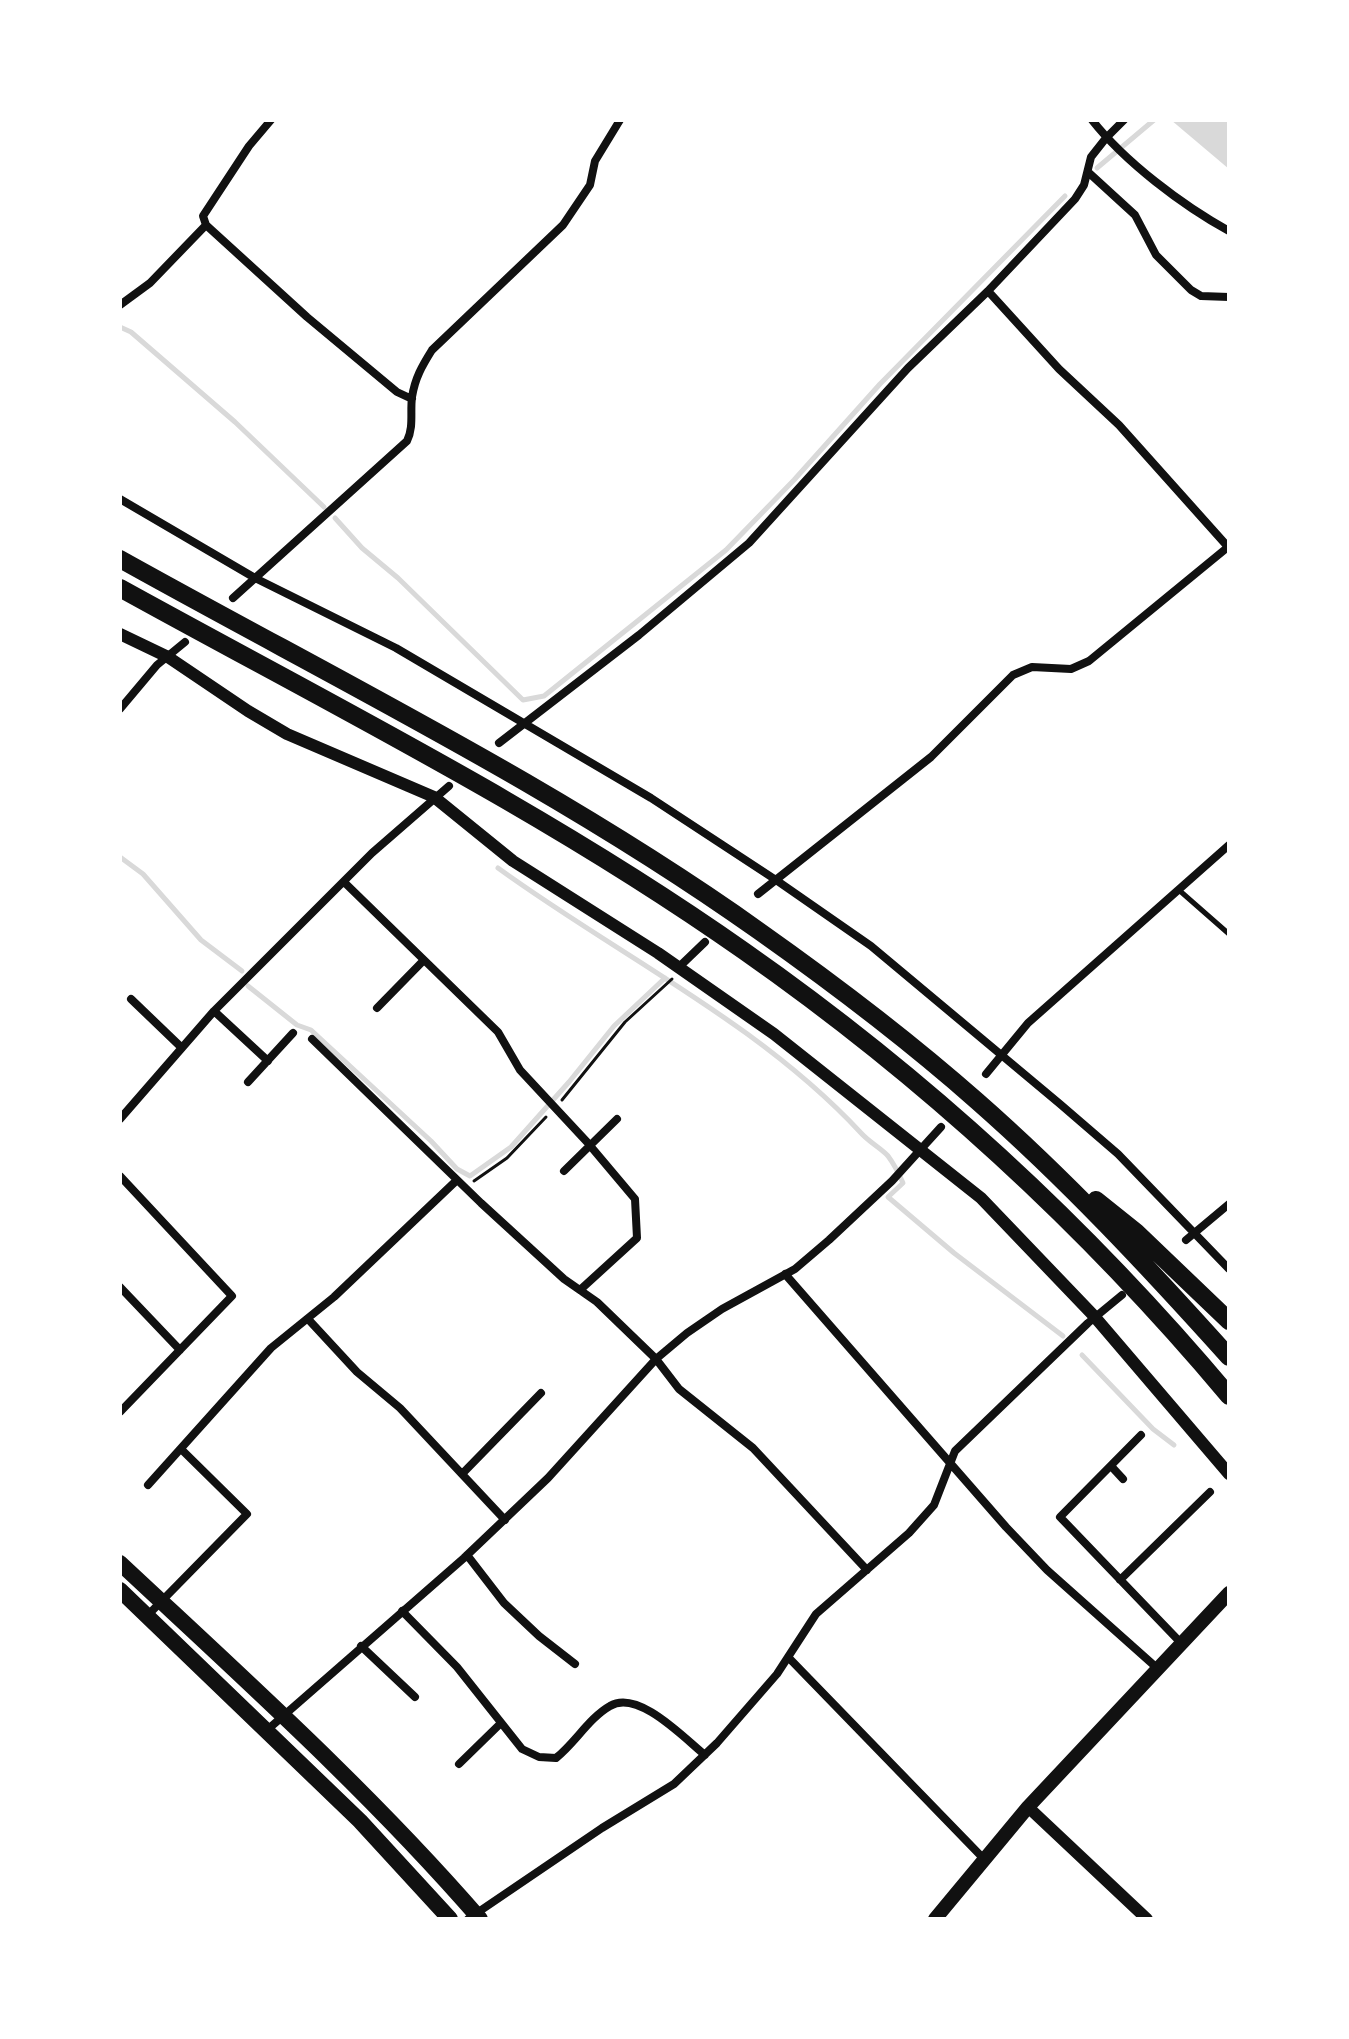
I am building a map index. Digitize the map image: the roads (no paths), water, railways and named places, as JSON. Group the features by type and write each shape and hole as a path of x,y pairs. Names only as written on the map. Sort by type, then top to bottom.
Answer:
{"highway":[{"path":"120,559 388,704 555,799 759,930 845,994 1136,1232 1229,1321"},
{"path":"120,588 375,725 542,821 744,951 837,1019 961,1121 1092,1245 1229,1396"},
{"path":"977,1101 1117,1235 1229,1357"},
{"path":"120,1563 377,1807 474,1917"},
{"path":"120,1590 360,1821 450,1919"}],"main road":[{"path":"935,1919 1028,1807 1229,1593"}],"street":[{"path":"271,120 249,146 203,216 206,225 318,327 397,392 412,399"},
{"path":"233,598 407,441 412,431 412,399 417,373 432,350 563,225 590,185 595,161 620,120"},
{"path":"1092,120 1106,138 1181,202 1229,231"},
{"path":"499,743 639,635 749,543 908,368 988,291 1075,199 1088,172 1091,157 1124,120"},
{"path":"1088,172 1135,215 1156,255 1191,290 1201,296 1229,297"},
{"path":"120,305 150,283 206,225"},
{"path":"758,894 931,757 1013,675 1032,667 1071,669 1089,661 1229,547 1119,425 1059,369 988,291"},
{"path":"120,499 255,578 396,648 651,798 776,880 871,946 1118,1154 1190,1236 1229,1269"},
{"path":"120,634 168,657 287,734 434,797 513,861 679,967 774,1034 981,1198 1094,1316 1229,1474"},
{"path":"120,709 157,665 185,642"},
{"path":"122,1113 214,1011 344,882 449,786"},
{"path":"986,1074 1028,1023 1229,845"},
{"path":"344,882 498,1032 520,1070 635,1199 637,1238 580,1290"},
{"path":"679,967 705,942"},
{"path":"377,1008 424,960"},
{"path":"131,999 182,1048"},
{"path":"214,1011 268,1061"},
{"path":"248,1082 293,1033"},
{"path":"312,1039 465,1188 564,1279 597,1302 656,1359 679,1389 753,1448 867,1570"},
{"path":"564,1171 617,1119"},
{"path":"266,1732 505,1520 548,1478 656,1359 687,1333 722,1309 785,1274 829,1240 922,1151 941,1127"},
{"path":"120,1176 232,1296 120,1412"},
{"path":"148,1485 271,1348 334,1297 457,1180"},
{"path":"1190,1236 1229,1204"},
{"path":"785,1274 1047,1570 1157,1668"},
{"path":"120,1287 180,1350"},
{"path":"474,1917 602,1828 674,1784 705,1755 777,1674 816,1614 909,1533 934,1505 955,1451 1094,1316 1122,1295"},
{"path":"308,1319 357,1372 400,1408 505,1520"},
{"path":"462,1474 541,1393"},
{"path":"1141,1435 1060,1517 1181,1643"},
{"path":"147,1616 247,1514 181,1449"},
{"path":"1111,1466 1123,1479"},
{"path":"1120,1580 1210,1492"},
{"path":"467,1555 504,1603 575,1664"},
{"path":"402,1611 457,1667 522,1749 539,1757 556,1758 611,1705 629,1702 645,1706 705,1755"},
{"path":"361,1646 415,1697"},
{"path":"788,1657 983,1858"},
{"path":"459,1764 501,1723"},
{"path":"1028,1807 1147,1919"}],"lane":[{"path":"1180,891 1229,934"}],"waterway":[{"path":"1097,168 1154,120"},
{"path":"335,518 362,548 398,578 523,700 544,696 726,550 880,384 1065,196"},
{"path":"120,327 131,332 235,422 324,507"},
{"path":"120,857 143,874 201,940 242,971"},
{"path":"498,868 686,992 778,1057 888,1156 903,1183 888,1197 954,1253 1063,1336"},
{"path":"248,986 297,1025 311,1030 457,1169 470,1176 511,1147 614,1026 665,978"},
{"path":"1082,1355 1153,1429 1174,1445"}]}
